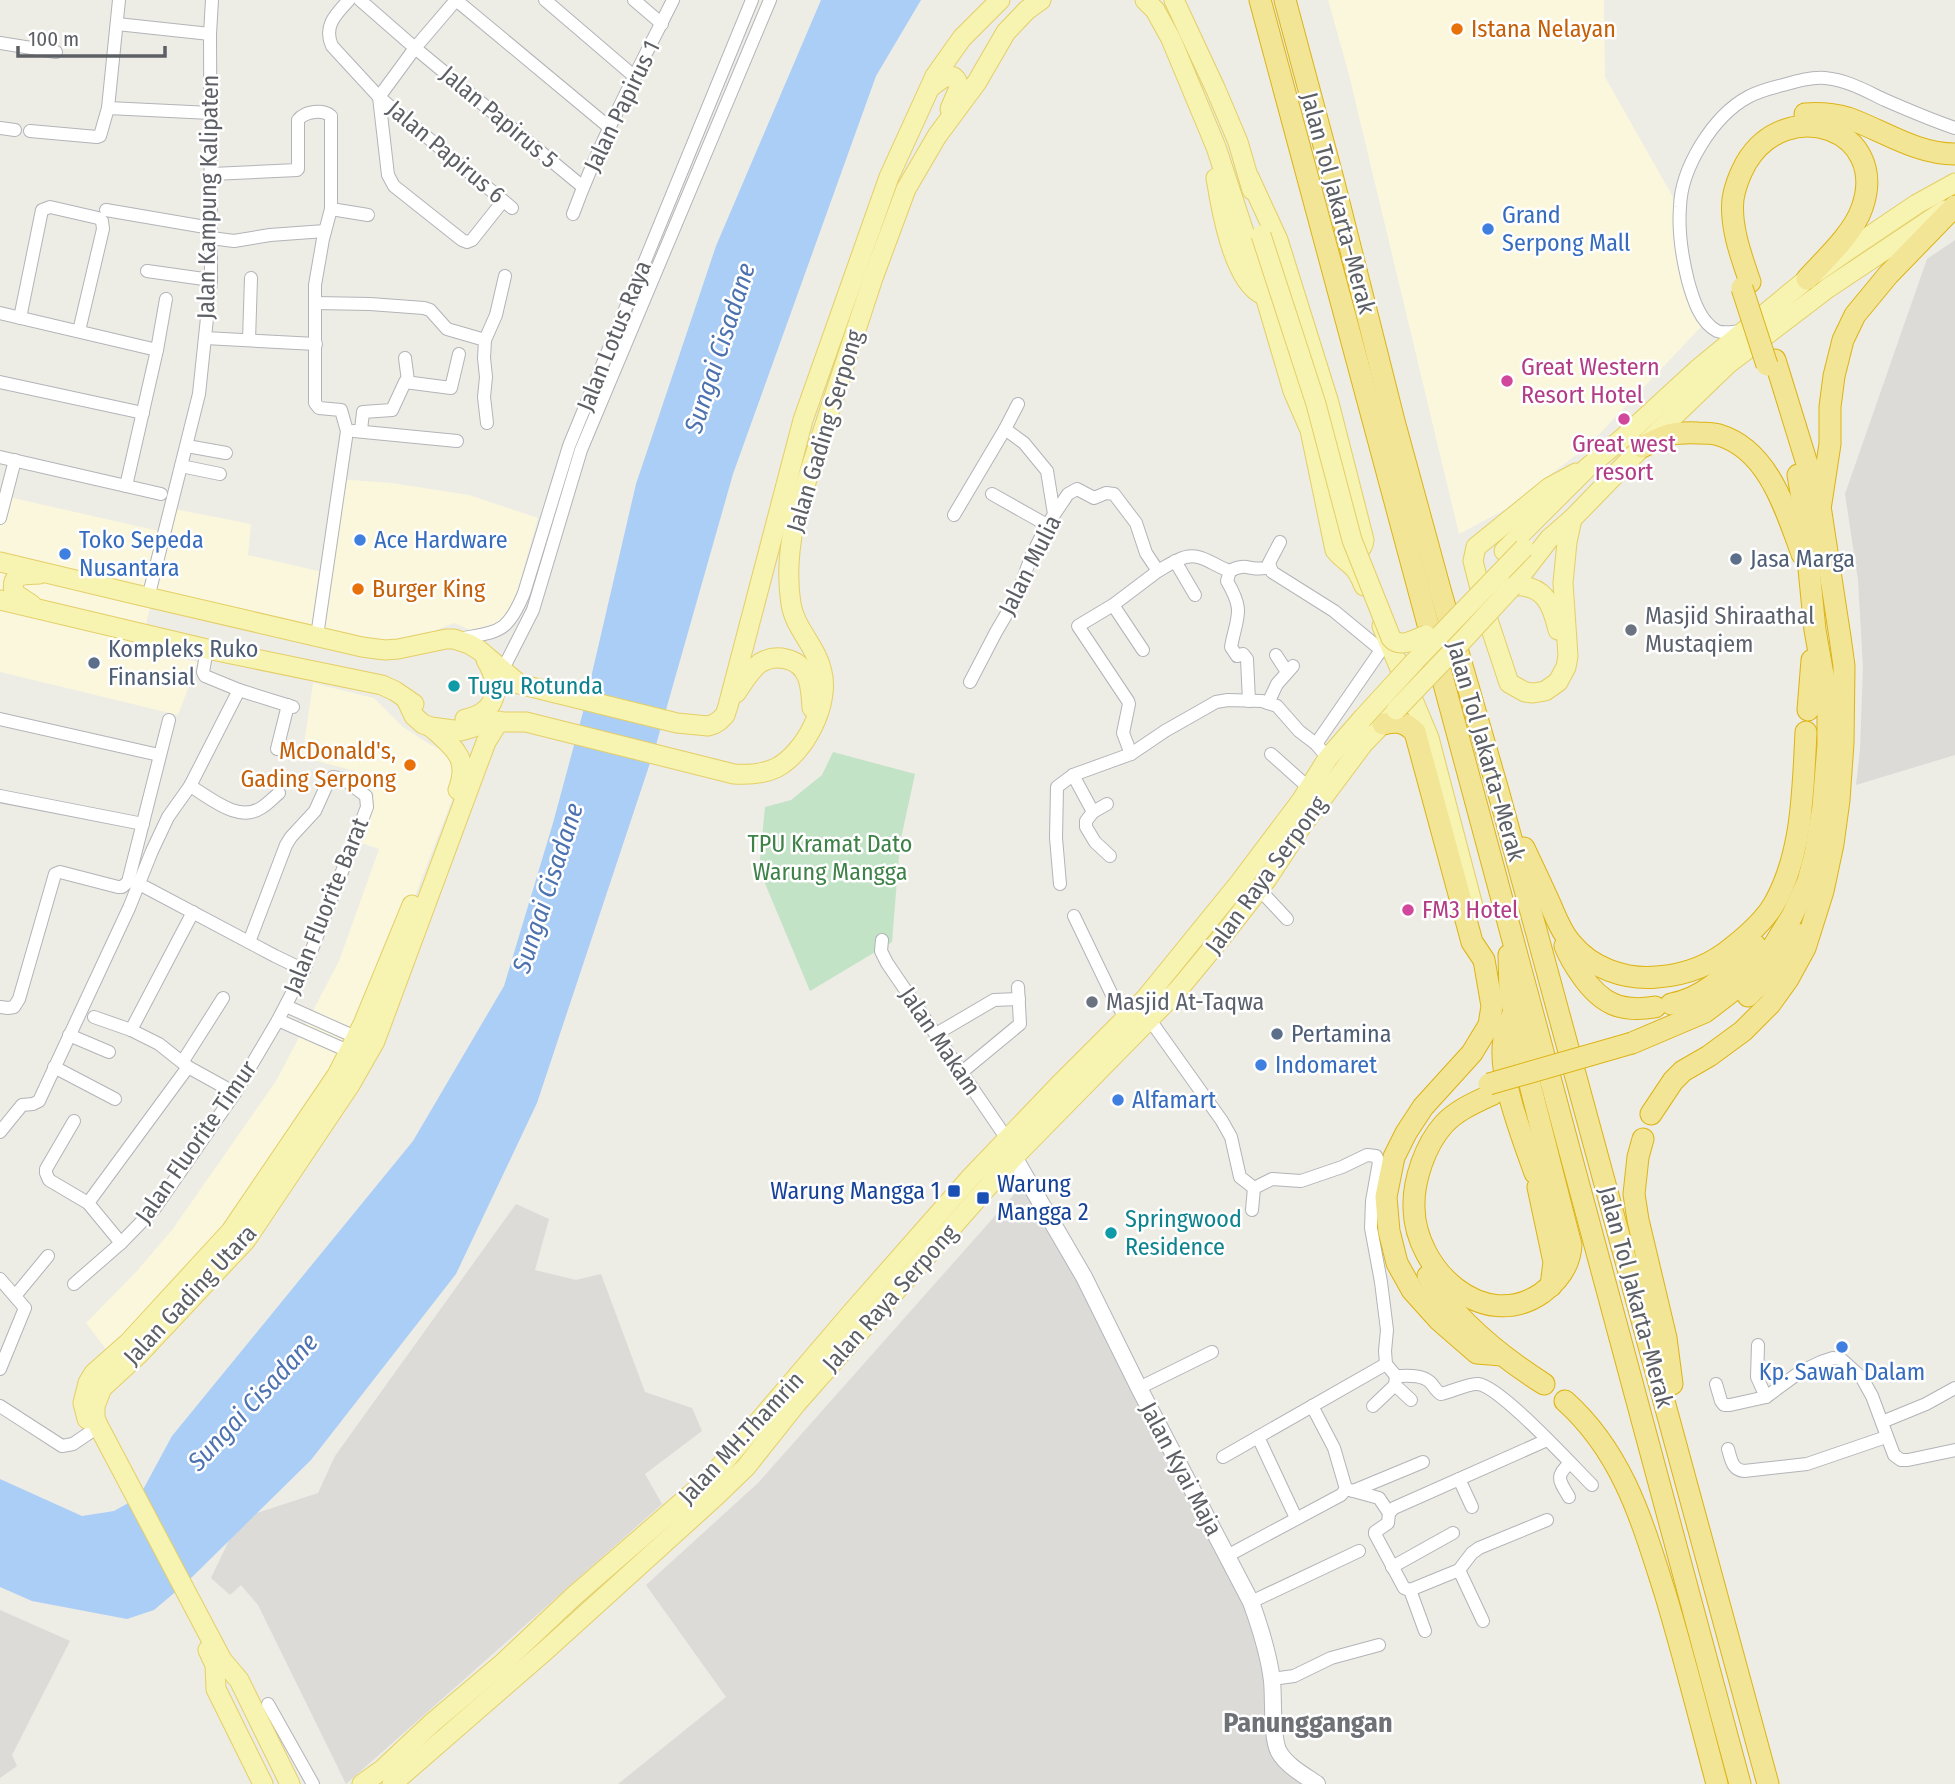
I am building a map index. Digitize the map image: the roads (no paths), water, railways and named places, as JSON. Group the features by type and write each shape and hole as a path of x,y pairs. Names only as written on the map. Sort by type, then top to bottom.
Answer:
{"highway":[{"name":"Jalan Tol Jakarta–Merak","path":"1284,0 1334,179 1394,421 1499,794 1768,1784"},
{"name":"Jalan Tol Jakarta–Merak","path":"1261,1 1740,1784"},
{"path":"1746,285 1734,264 1724,222 1725,190 1734,165 1748,142 1773,123 1804,114 1832,114 1848,118 1924,150 1955,154"},
{"path":"1651,1114 1683,1071 1743,1031 1788,979 1805,947 1823,891 1833,845 1843,743 1844,666 1820,506 1746,285 1733,209 1736,184 1742,170 1758,148 1780,131 1793,127 1817,126 1829,129 1851,143 1860,154 1868,184 1861,211 1853,226 1807,279"},
{"path":"1820,506 1830,444 1830,407 1834,376 1843,340 1855,314 1955,205"},
{"path":"1634,1049 1705,1012 1752,973 1792,916 1808,881 1815,855 1823,807 1828,716 1815,629 1809,569 1810,544 1801,488 1771,363"},
{"path":"1642,447 1668,433 1717,434 1736,442 1755,456 1772,483 1789,516 1809,569"},
{"path":"1808,710 1815,629"},
{"path":"1389,717 1409,725 1415,732 1472,943 1484,960 1492,1006 1489,1025 1472,1053 1423,1107 1394,1157 1386,1197 1389,1231 1397,1263 1412,1290 1439,1320 1477,1353 1502,1355"},
{"path":"1499,794 1568,940 1586,958 1601,967 1625,975 1651,978 1671,976 1697,969 1725,954 1752,932 1774,904 1786,875 1800,816 1806,732"},
{"path":"1556,917 1568,954 1595,993 1606,1002 1636,1008 1679,1003 1698,995 1721,979 1778,919 1805,862 1823,807"},
{"path":"1544,1384 1502,1355 1457,1312 1420,1264 1409,1240 1402,1211 1405,1173 1416,1144 1436,1116 1461,1096 1703,1028 1731,1011 1779,964 1818,887 1833,845"},
{"path":"1491,1089 1444,1124 1427,1148 1419,1173 1414,1209 1420,1236 1431,1261 1446,1281 1466,1296 1485,1305 1512,1306 1537,1296 1551,1286 1567,1263 1571,1245 1525,1065 1510,993 1509,924"},
{"path":"1514,1010 1504,1041 1504,1068 1536,1180 1554,1262 1551,1286"},
{"path":"1643,1139 1634,1195 1665,1338 1680,1456"},
{"path":"1565,1401 1591,1426 1616,1464 1632,1496 1676,1629 1717,1784"}],"main road":[{"name":"Jalan Gading Serpong","path":"728,706 803,419 890,177 942,66 962,38 1000,0"},
{"name":"Jalan Gading Serpong","path":"431,727 461,731 495,721 526,722 746,775 767,772 786,762 799,747 818,715 823,675 820,663 799,628 792,607 789,582 790,545 796,513 873,278 906,189 937,136 965,101 1006,32 1041,0"},
{"path":"1145,0 1155,10 1171,39 1216,147 1293,391 1310,430 1335,550 1357,571 1415,700 1429,738 1481,939 1484,960"},
{"path":"1174,0 1216,90 1278,240 1325,390 1364,545 1360,550 1347,554 1342,552 1329,525"},
{"path":"962,38 957,61 960,70 969,72 976,69 996,51"},
{"path":"931,87 948,76 956,79 959,88 937,136"},
{"path":"1250,177 1261,234 1316,404 1353,540 1394,642 1399,644 1426,635"},
{"path":"1359,721 1405,681 1525,551 1557,511 1560,497 1587,468 1699,368 1807,279 1917,204 1955,183"},
{"path":"1359,721 1369,693 1426,635 1525,551 1549,539 1572,519 1728,364 1775,327 1918,227 1955,205"},
{"path":"1572,519 1563,583 1566,667 1552,687 1533,693 1509,683 1488,620 1473,561 1476,547 1550,486 1587,468"},
{"name":"Jalan Raya Serpong","path":"1329,758 1363,744 1451,654 1513,586 1525,551"},
{"path":"0,562 362,647 385,650 446,639 455,640 469,644 519,684 677,723 708,726 714,724 725,715 728,706 758,663 780,657 791,659 801,665 810,683 811,729"},
{"path":"38,609 14,593 12,584 15,578 21,575 47,573"},
{"path":"1505,671 1517,682 1539,682 1548,677 1555,666 1560,649 1559,634 1549,602 1532,587 1513,586"},
{"path":"0,600 207,649 382,685 428,714 443,720 461,720 479,715 492,702 496,682 494,672 482,653"},
{"name":"Jalan Gading Utara","path":"290,1784 239,1680 211,1646 98,1436 99,1427 94,1413 105,1373 139,1354 246,1240 350,1085 361,1048 463,778 459,755 431,727 414,716 406,699"},
{"name":"Jalan Gading Utara","path":"361,1048 495,721"},
{"name":"Jalan Raya Serpong","path":"1305,794 1329,758 1359,721"},
{"name":"Jalan Raya Serpong","path":"1101,1056 1150,1020 1222,938 1259,890 1301,827 1329,758 1352,743 1359,721"},
{"name":"Jalan MH.Thamrin","path":"362,1784 383,1769 574,1596 711,1477 902,1269 971,1177 1011,1148 1101,1056 1126,1018 1145,999 1232,892 1305,794"},
{"name":"Jalan Kyai Maja","path":"1011,1148 1083,1277 1251,1602 1261,1629 1272,1679 1278,1751 1317,1784"},
{"name":"Jalan Raya Serpong","path":"392,1784 546,1650 746,1467 902,1269"},
{"name":"Jalan Gading Utara","path":"211,1646 216,1689 264,1784"}],"street":[{"path":"30,131 97,137 102,132 108,108 119,0"},
{"name":"Jalan Kampung Kalipaten","path":"148,598 199,394 205,338 211,280 212,0"},
{"name":"Jalan Papirus 6","path":"332,0 335,15 329,31 332,46 379,97 508,204 472,240 462,240 394,186 388,175 379,97"},
{"path":"335,15 349,0"},
{"name":"Jalan Papirus 5","path":"360,0 583,187"},
{"path":"379,97 415,48 456,0 610,128"},
{"path":"545,0 635,77"},
{"path":"634,0 662,24"},
{"name":"Jalan Papirus 1","path":"573,214 610,128 674,0"},
{"name":"Jalan Lotus Raya","path":"516,613 569,446 752,0"},
{"name":"Jalan Lotus Raya","path":"502,671 533,610 581,450 770,0"},
{"path":"117,24 210,34"},
{"path":"0,43 56,52"},
{"path":"1744,331 1723,332 1706,322 1691,292 1682,247 1680,204 1684,186 1700,147 1721,118 1747,97 1762,90 1825,78 1855,86 1955,128"},
{"path":"108,108 211,113"},
{"path":"212,174 297,170 298,120 306,114 323,112 328,113 332,121 331,209 315,285 316,405 319,408 341,410 347,431 317,636"},
{"path":"0,128 15,130"},
{"path":"20,318 42,210 50,207 211,233 234,240 325,232"},
{"path":"331,209 368,215"},
{"path":"79,331 103,229 102,214"},
{"path":"147,271 211,280"},
{"path":"487,423 484,397 485,340 499,307 505,276"},
{"path":"249,340 251,278"},
{"path":"126,486 166,299"},
{"path":"315,303 370,304 429,310 447,329 485,340"},
{"path":"0,313 157,349"},
{"path":"205,338 316,344"},
{"path":"361,430 363,412 392,410 403,385 408,382 451,388 459,354"},
{"path":"405,358 408,382"},
{"path":"0,382 143,413"},
{"path":"954,514 1018,404"},
{"path":"992,494 1050,520 1047,471 1024,443 1005,429"},
{"path":"347,431 361,430 457,441"},
{"path":"187,446 226,453"},
{"path":"0,457 161,494"},
{"path":"0,518 15,460"},
{"path":"181,466 220,474"},
{"name":"Jalan Mulia","path":"971,682 1017,596 1031,556 1050,520 1068,494 1074,490 1094,498 1106,493 1114,494 1136,523 1146,553 1158,571"},
{"path":"1060,884 1056,838 1057,787 1073,775 1131,754 1216,702 1249,701 1277,706 1299,731 1329,758 1380,649 1334,611 1272,572 1269,563 1280,542"},
{"path":"1131,754 1123,733 1128,701 1078,626 1175,561 1194,555 1230,572"},
{"path":"1175,561 1195,595"},
{"path":"1249,701 1247,659 1243,654 1237,656 1231,647 1239,618 1238,600 1227,581 1230,572 1238,566 1260,571 1269,568"},
{"path":"1113,605 1143,650"},
{"path":"455,640 503,628 516,613 526,624"},
{"path":"207,649 204,675 239,690 290,706 276,749"},
{"path":"1268,703 1277,684 1290,669 1276,654"},
{"path":"0,1132 22,1105 39,1101 130,908 162,828 190,786 239,690"},
{"path":"0,719 159,755"},
{"path":"4,1007 14,1007 19,999 54,874 60,872 122,887 128,882 169,720"},
{"path":"1271,754 1305,794"},
{"path":"1073,775 1093,812"},
{"name":"Jalan Fluorite Barat","path":"249,942 286,845 315,811 329,780 333,777 344,779 366,796 367,807 304,970 278,1020"},
{"path":"190,786 240,813 262,808 279,793"},
{"path":"0,796 143,824"},
{"path":"1107,804 1093,812 1086,821 1086,827 1095,842 1110,856"},
{"path":"145,887 304,970"},
{"path":"1259,890 1287,919"},
{"path":"131,1030 193,912"},
{"path":"1074,916 1126,1018"},
{"name":"Jalan Makam","path":"881,940 881,951 887,963 1011,1148"},
{"path":"936,1034 994,1000 1018,993 1020,1024 962,1072"},
{"path":"88,1203 186,1064 223,998"},
{"path":"286,1006 361,1048"},
{"path":"94,1017 131,1030 159,1044 186,1064 235,1093"},
{"path":"278,1020 361,1048"},
{"name":"Jalan Fluorite Timur","path":"74,1284 121,1243 155,1208 235,1093 278,1020"},
{"path":"1150,1020 1222,1121 1231,1137 1240,1177 1254,1188"},
{"path":"69,1035 109,1052"},
{"path":"54,1067 115,1099"},
{"path":"75,1121 46,1173 49,1180 88,1203 121,1243"},
{"path":"1254,1188 1272,1179 1301,1181 1367,1155 1373,1154 1378,1158 1371,1228 1387,1330 1386,1364 1411,1401"},
{"path":"1252,1210 1254,1188"},
{"path":"15,1296 48,1256"},
{"path":"0,1279 25,1310 0,1369"},
{"path":"1758,1345 1757,1377 1766,1397"},
{"path":"1139,1388 1212,1352"},
{"path":"1716,1384 1724,1405 1766,1397 1800,1372 1821,1362 1841,1359 1862,1378 1872,1396 1894,1455 1901,1460 1908,1460 1955,1450"},
{"path":"1223,1457 1386,1364"},
{"path":"1373,1406 1396,1380 1419,1376 1426,1379 1441,1394 1474,1383 1490,1388 1592,1485"},
{"path":"1882,1422 1926,1404 1955,1388"},
{"path":"0,1406 62,1446 98,1436"},
{"path":"1312,1406 1334,1448 1349,1490"},
{"path":"1258,1437 1296,1518"},
{"path":"1728,1449 1737,1469 1744,1471 1807,1464 1886,1437"},
{"path":"1547,1440 1394,1508 1389,1513 1388,1523 1375,1534 1404,1588 1410,1590 1459,1570 1479,1548 1547,1520"},
{"path":"1227,1556 1349,1490 1423,1462"},
{"path":"1569,1497 1559,1477 1561,1471 1570,1463"},
{"path":"1459,1479 1472,1507"},
{"path":"1349,1490 1379,1498 1389,1513"},
{"path":"1392,1567 1453,1533"},
{"path":"1251,1602 1359,1551"},
{"path":"1459,1570 1482,1621"},
{"path":"1410,1590 1425,1631"},
{"path":"1272,1679 1294,1676 1331,1658 1379,1645"},
{"path":"268,1703 313,1784"}],"water":[{"name":"Sungai Cisadane","path":"821,0 921,0 876,76 733,474 656,745 537,1103 456,1274 311,1460 186,1583 154,1610 127,1619 32,1601 0,1587 0,1479 82,1516 114,1511 139,1497 172,1436 413,1141 504,986 583,712 636,484 716,246"}],"place":[{"name":"Istana Nelayan","path":"1457,29"},
{"name":"Grand Serpong Mall","path":"1488,229"},
{"name":"Great Western Resort Hotel","path":"1507,381"},
{"name":"Great west resort","path":"1624,419"},
{"name":"Ace Hardware","path":"360,540"},
{"name":"Toko Sepeda Nusantara","path":"65,554"},
{"name":"Jasa Marga","path":"1736,559"},
{"name":"Burger King","path":"358,589"},
{"name":"Masjid Shiraathal Mustaqiem","path":"1631,630"},
{"name":"Kompleks Ruko Finansial","path":"94,663"},
{"name":"Tugu Rotunda","path":"454,686"},
{"name":"McDonald's, Gading Serpong","path":"410,765"},
{"name":"FM3 Hotel","path":"1408,910"},
{"name":"Masjid At-Taqwa","path":"1092,1002"},
{"name":"Pertamina","path":"1277,1034"},
{"name":"Indomaret","path":"1261,1065"},
{"name":"Alfamart","path":"1118,1100"},
{"name":"Warung Mangga 1","path":"954,1191"},
{"name":"Warung Mangga 2","path":"983,1198"},
{"name":"Springwood Residence","path":"1111,1233"},
{"name":"Kp. Sawah Dalam","path":"1842,1347"}],"district":[{"name":"Panunggangan","path":"1308,1722"}],"park label":[{"name":"TPU Kramat Dato Warung Mangga","path":"830,858"}]}
